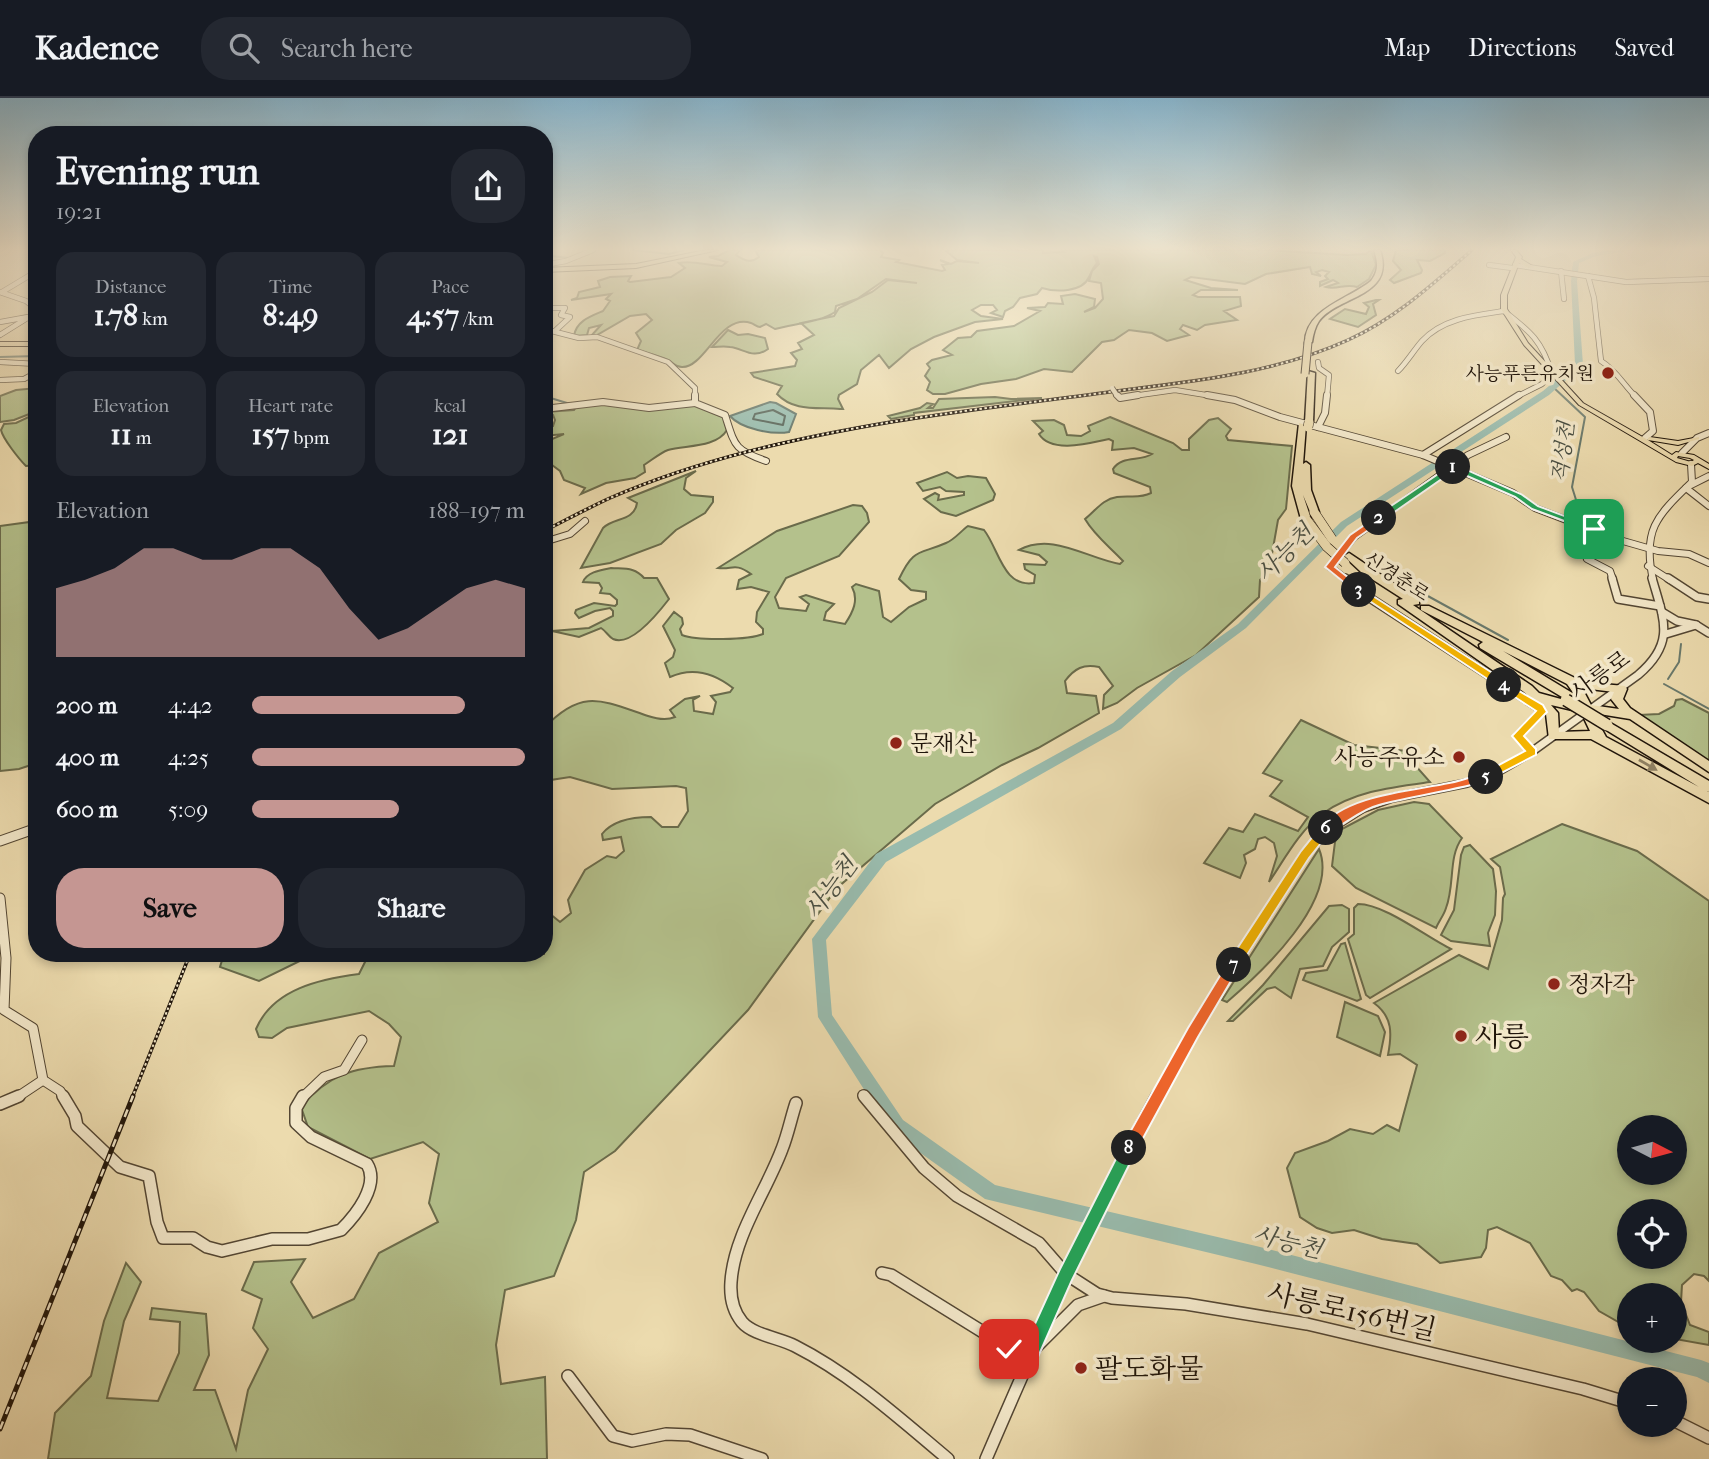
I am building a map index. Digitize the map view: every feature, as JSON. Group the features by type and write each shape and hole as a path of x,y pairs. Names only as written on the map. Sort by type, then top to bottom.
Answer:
{"highway":[{"name":"신경춘로","path":"1324,314 1313,324 1310,342 1308,424 1297,486 1327,547 1402,601 1569,698"},
{"name":"신경춘로","path":"1347,560 1709,787"},
{"path":"1402,601 1528,689 1558,704 1586,711 1612,710 1649,728"},
{"path":"1425,608 1583,685 1620,689 1618,703 1649,728 1709,767"},
{"path":"1557,674 1582,694 1592,726 1607,741"},
{"path":"1528,689 1552,713 1553,736 1582,734 1607,741 1709,798"},
{"name":"신경춘로","path":"1609,723 1709,780"}],"main road":[{"path":"1506,314 1550,375 1572,396 1603,417 1678,454 1682,462 1694,462"},
{"path":"0,342 28,342"},
{"path":"1603,417 1709,471"},
{"path":"1645,438 1678,443 1697,438"}],"street":[{"path":"0,322 28,314"},
{"path":"555,331 570,317 561,314"},
{"path":"1398,371 1428,335 1460,319 1490,314"},
{"path":"1423,455 1506,401 1542,384 1550,375 1541,341 1507,314"},
{"path":"1596,314 1601,361 1615,369 1620,381 1642,407 1650,412 1653,431 1645,438"},
{"path":"0,335 28,316"},
{"path":"555,331 579,338 597,337 668,362 695,388 695,403"},
{"path":"0,362 28,364"},
{"path":"1308,424 1325,410 1329,375 1319,368 1318,362"},
{"path":"1326,372 1337,371"},
{"path":"0,380 28,377"},
{"path":"1113,388 1120,398 1175,390 1235,400 1280,417 1423,455 1518,496 1535,508 1647,548 1689,554 1709,563"},
{"path":"553,408 603,402 649,408 695,403 725,415 735,447 744,454 766,461"},
{"path":"1678,454 1697,438 1708,434"},
{"path":"1696,625 1666,634 1648,566 1647,548 1656,519 1692,482 1694,448 1708,434"},
{"path":"1506,436 1468,455 1354,537 1330,567 1373,600 1539,708 1542,712 1518,736 1532,752"},
{"path":"1682,462 1688,478 1686,488"},
{"path":"1686,488 1709,471"},
{"path":"1686,488 1709,506"},
{"path":"553,539 570,534 585,521"},
{"path":"1598,531 1585,538 1594,548 1587,559 1610,571 1618,599 1661,609 1677,621 1696,625 1709,634"},
{"path":"1648,566 1697,597 1709,598"},
{"name":"사릉로","path":"986,1459 1066,1274 1105,1195 1227,975 1305,854 1327,827 1356,809 1374,802 1481,779 1532,752 1620,689 1657,658 1666,634"},
{"path":"0,841 28,831"},
{"path":"0,898 6,958 4,1010 33,1028 43,1080 60,1091 75,1115 77,1126 120,1167 149,1176 153,1188 155,1221 163,1238 192,1238 207,1247 222,1251 272,1239 308,1238 341,1230 370,1188 372,1172 367,1164 311,1137 296,1123 296,1108 314,1084 344,1070 362,1040"},
{"path":"0,1104 15,1099 43,1080"},
{"name":"사릉로156번길","path":"863,1095 924,1168 957,1196 1039,1243 1066,1274 1104,1296 1185,1304 1297,1321 1617,1399"},
{"path":"796,1103 782,1149 739,1245 731,1281 732,1301 736,1312 743,1324 755,1331 779,1338 847,1376 880,1400 948,1459"},
{"path":"882,1273 1030,1357 1078,1305 1104,1296"},
{"path":"568,1376 613,1436 632,1441 666,1434 690,1435 762,1459"},
{"path":"1687,1427 1709,1438"}],"green space":[{"path":"597,314 832,314 818,319 836,314 977,314 1003,319 975,322 934,337 911,349 889,368 879,355 861,370 857,384 839,395 843,409 806,408 791,404 777,394 782,386 754,377 751,373 795,366 797,360 791,353 802,349 798,343 814,335 801,323 775,329 766,324 760,327 740,322 722,333 698,359 682,367 637,350 641,341 636,333 652,320 646,314 630,316 597,335 591,336 601,325 589,328 587,335 574,336 578,326"},
{"path":"1036,314 1228,314 1237,320 1205,325 1197,330 1183,325 1180,329 1189,335 1167,341 1152,333 1129,330 1114,340 1102,342 1072,372 1044,369 1016,379 981,384 945,394 933,394 927,390 930,382 925,376 930,368 927,364 952,355 943,350 958,338 971,337 977,331 1014,326"},
{"path":"1338,314 1376,315 1358,327 1330,319"},
{"path":"728,330 738,335 765,338 768,349 753,353 730,347 712,347"},
{"path":"28,389 28,415 0,422 0,396"},
{"path":"1042,398 914,413 891,419 888,416 920,408 927,403 933,404 928,408 933,408 939,399"},
{"path":"598,404 633,408 696,404 723,416 727,430 722,436 708,443 665,451 644,465 645,472 635,478 606,483 581,494 585,488 564,480 560,471 553,466 553,439 564,434 553,435 553,411 574,410 576,407"},
{"path":"28,417 28,466 2,434 4,424 16,423"},
{"path":"1110,417 1173,443 1182,450 1189,450 1189,439 1209,420 1218,418 1231,429 1226,436 1228,440 1292,446 1286,509 1278,520 1269,571 1260,580 1259,597 1196,655 1103,709 1104,695 1113,686 1099,667 1088,666 1072,673 1065,681 1067,693 1096,696 1099,713 935,804 837,888 748,1010 615,1151 584,1172 576,1220 554,1276 505,1290 496,1345 501,1384 545,1377 547,1459 48,1459 55,1413 91,1376 104,1321 126,1263 141,1282 124,1321 107,1398 158,1401 179,1353 180,1322 150,1319 152,1308 206,1314 209,1355 194,1390 215,1390 236,1449 248,1390 268,1349 253,1328 262,1299 242,1290 254,1262 305,1259 291,1282 313,1318 354,1299 379,1253 438,1222 429,1203 439,1154 423,1142 370,1159 308,1127 301,1107 321,1087 342,1075 366,1068 394,1066 401,1037 389,1024 369,1011 287,1028 272,1038 259,1037 256,1029 264,1015 286,995 314,983 359,974 365,962 553,962 553,916 560,922 571,913 568,900 585,870 607,856 616,858 624,851 621,837 603,840 602,834 612,825 624,820 644,817 651,817 662,827 678,827 688,811 686,788 676,786 612,789 570,777 553,780 553,719 557,715 581,702 593,701 665,719 675,717 670,710 685,699 700,696 693,700 694,711 713,714 716,702 711,696 730,692 733,688 703,673 686,672 670,677 665,663 673,657 675,650 663,626 674,612 682,618 682,635 689,637 735,639 763,634 763,629 756,622 757,612 769,592 751,587 737,589 739,580 751,574 737,567 718,568 777,531 853,505 862,506 869,522 839,556 786,578 775,597 779,608 806,611 809,604 800,597 806,595 834,604 826,612 824,620 845,624 854,606 852,587 856,584 879,591 883,617 891,622 909,607 926,599 926,592 911,590 899,579 913,557 949,542 968,526 984,530 1003,566 1015,579 1024,583 1034,583 1035,575 1025,569 1024,564 1045,565 1047,562 1039,555 1019,550 1031,545 1056,545 1120,564 1123,561 1085,519 1112,498 1151,493 1150,487 1114,473 1113,469 1126,460 1152,454 1134,448 1112,450 1113,441 1109,439 1071,446 1052,444 1039,434 1043,431 1033,421 1054,420 1064,425 1067,435 1081,436 1090,431 1088,426"},
{"path":"696,471 686,478 684,489 691,495 713,497 713,502 705,513 676,530 661,544 610,563 581,568 603,528 628,516 635,509 637,503 628,498"},
{"path":"947,472 957,478 986,478 995,494 993,500 956,516 941,512 924,499 935,493 939,495 938,500 964,495 964,492 946,491 940,487 923,491 917,483"},
{"path":"28,522 28,766 0,771 0,526"},
{"path":"625,569 633,570 644,578 657,578 669,599 644,627 628,638 613,639 601,628 579,637 553,631 589,628 613,616 610,608 579,618 575,613 576,610 594,603 617,604 617,600 610,594 600,593 602,588 599,583 583,582 599,571"},
{"path":"1682,699 1709,713 1709,762 1637,715 1659,714 1674,706 1676,700"},
{"path":"1301,720 1354,745 1406,751 1407,756 1430,782 1374,791 1334,806 1307,828 1269,882 1277,856 1274,843 1265,837 1258,839 1255,849 1244,855 1246,863 1240,878 1204,863 1229,828 1243,832 1255,814 1298,831 1308,817 1270,796 1282,781 1263,773"},
{"path":"1414,802 1429,804 1462,838 1455,854 1449,899 1436,928 1356,888 1332,866 1335,842 1340,830 1378,810"},
{"path":"1562,824 1637,851 1709,901 1709,1281 1704,1276 1694,1274 1684,1283 1617,1283 1617,1321 1599,1311 1584,1292 1577,1289 1572,1291 1562,1280 1551,1276 1530,1243 1497,1227 1488,1230 1486,1248 1481,1257 1440,1263 1417,1244 1382,1239 1354,1230 1332,1233 1317,1228 1300,1217 1287,1168 1295,1153 1328,1141 1350,1129 1373,1134 1387,1125 1399,1131 1417,1065 1400,1054 1388,1055 1390,1026 1385,1014 1374,1003 1459,955 1488,969 1502,920 1505,894 1500,867 1491,859"},
{"path":"1470,845 1493,869 1496,891 1495,915 1488,933 1490,946 1451,941 1441,935 1454,910 1461,855 1464,847"},
{"path":"1319,849 1322,869 1318,890 1294,934 1259,973 1227,1002 1222,1000"},
{"path":"1358,904 1369,905 1393,915 1451,949 1370,998 1366,995 1348,939 1354,934 1354,908"},
{"path":"1342,905 1349,909 1349,932 1332,947 1323,966 1300,969 1291,998 1275,987 1267,989 1233,1021 1228,1021 1263,985 1329,906"},
{"path":"1345,943 1361,999 1357,1001 1303,980 1306,973 1327,970 1341,944"},
{"path":"222,962 298,962 259,981 220,967"},
{"path":"1345,1002 1378,1016 1385,1032 1380,1056 1337,1037"},
{"path":"1687,1317 1690,1325 1709,1332 1709,1345 1687,1341"}],"water":[{"path":"770,402 796,414 789,432 758,430 735,421 730,416"}],"waterway":[{"name":"사능천","path":"1576,314 1579,365 1546,393 1344,524 1242,626 1176,674 1117,726 881,858 819,939 825,1017 897,1126 991,1193 1256,1255 1701,1369 1709,1374"},
{"path":"0,357 28,356"},
{"name":"적성천","path":"1553,387 1585,417 1572,487 1577,503 1595,526"},
{"path":"553,399 567,403"},
{"path":"1375,567 1508,640"},
{"name":"적성천","path":"1668,679 1679,662 1681,644"},
{"name":"적성천","path":"1664,684 1709,709"}],"railway":[{"path":"553,526 644,484 749,451 921,417 1242,373 1322,351 1348,340 1394,314"},
{"path":"132,1098 187,962"},
{"path":"0,1429 133,1096"}],"place":[{"name":"사능푸른유치원","path":"1608,373"},
{"name":"문재산","path":"896,743"},
{"name":"사능주유소","path":"1459,757"},
{"name":"정자각","path":"1554,984"},
{"name":"사릉","path":"1461,1036"},
{"name":"팔도화물","path":"1081,1368"}],"route":[{"path":"1009,1349 1028,1360 1066,1274 1115,1175 1193,1032 1227,975 1319,836 1336,820 1356,809 1397,796 1453,787 1481,779 1532,752 1518,736 1542,712 1539,708 1373,600 1330,567 1335,558 1354,537 1452,466 1518,496 1535,508 1561,515 1594,529"}]}
